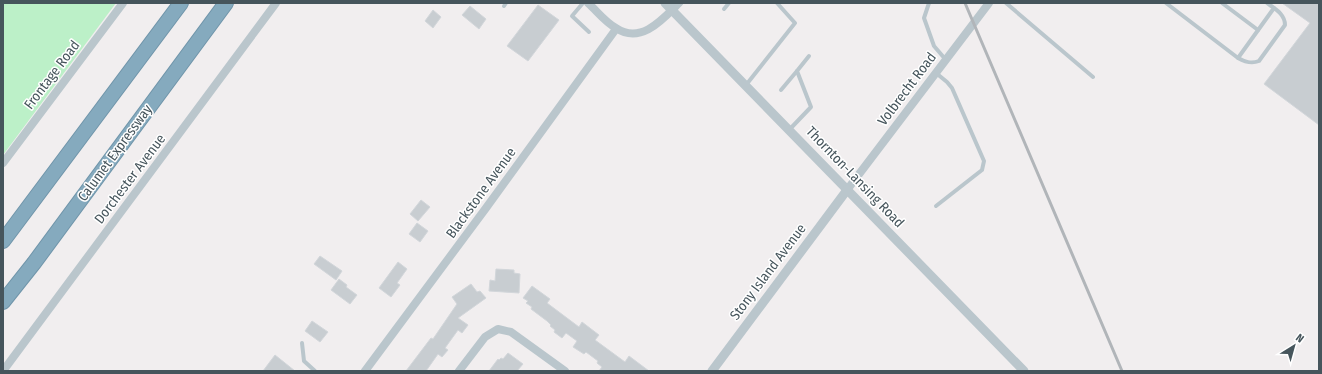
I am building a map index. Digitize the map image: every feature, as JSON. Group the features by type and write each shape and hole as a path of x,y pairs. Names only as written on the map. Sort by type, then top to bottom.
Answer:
{"highway":[{"path":"3,241 181,3"},
{"name":"Calumet Expressway","path":"3,302 34,263 226,3"}],"street":[{"name":"Frontage Road","path":"3,164 123,3"},
{"name":"Dorchester Avenue","path":"4,371 276,3"},
{"path":"588,3 616,29 629,33 645,32 662,20 679,3"},
{"name":"Thornton-Lansing Road","path":"665,3 790,129 847,190 1024,371"},
{"name":"Volbrecht Road","path":"847,190 989,3"},
{"name":"Blackstone Avenue","path":"365,371 616,29"},
{"name":"Stony Island Avenue","path":"712,371 847,190"},
{"path":"459,371 485,337 498,328 511,332 566,371"}],"lane":[{"path":"583,3 572,16 589,32"},
{"path":"724,9 729,3"},
{"path":"746,85 796,23 777,3"},
{"path":"929,3 924,18 934,46 946,60"},
{"path":"1006,3 1093,77"},
{"path":"1166,3 1238,58 1244,62 1255,63 1259,61 1285,25 1285,21 1282,16 1267,3"},
{"path":"1222,3 1258,30"},
{"path":"1238,58 1274,8"},
{"path":"781,90 809,56"},
{"path":"790,129 811,107 796,72"},
{"path":"936,73 952,88 984,161 982,170 936,206"},
{"path":"302,343 304,361 314,371"}],"green space":[{"path":"3,3 116,3 3,155"}],"building":[{"path":"1282,3 1319,3 1319,125 1264,84 1310,23"},
{"path":"538,5 559,20 528,61 507,46"},
{"path":"470,6 486,19 479,29 462,15"},
{"path":"433,10 441,17 433,28 425,21"},
{"path":"421,200 430,207 418,221 410,214"},
{"path":"417,223 428,231 420,242 409,234"},
{"path":"320,256 342,271 336,280 314,264"},
{"path":"398,262 407,269 397,283 400,285 391,297 379,288"},
{"path":"496,269 514,270 514,273 520,274 519,293 489,291 490,280 495,281"},
{"path":"339,279 347,285 346,287 357,295 350,304 331,290"},
{"path":"471,284 477,292 480,291 486,298 458,318 468,325 462,333 458,330 445,348 448,350 442,357 438,354 426,371 406,371 431,338 433,339 457,304 452,297"},
{"path":"532,286 550,299 547,303 579,327 582,322 599,335 595,340 625,362 629,356 649,371 599,371 602,367 597,363 598,361 586,352 584,354 573,347 577,341 566,333 562,338 554,332 555,330 547,321 531,309 532,307 526,303 528,301 523,298"},
{"path":"312,321 328,332 320,342 305,331"},
{"path":"508,353 523,364 517,371 489,371 498,359 503,359"},
{"path":"275,355 295,371 263,371"}],"railway":[{"path":"965,3 1122,371"}]}
